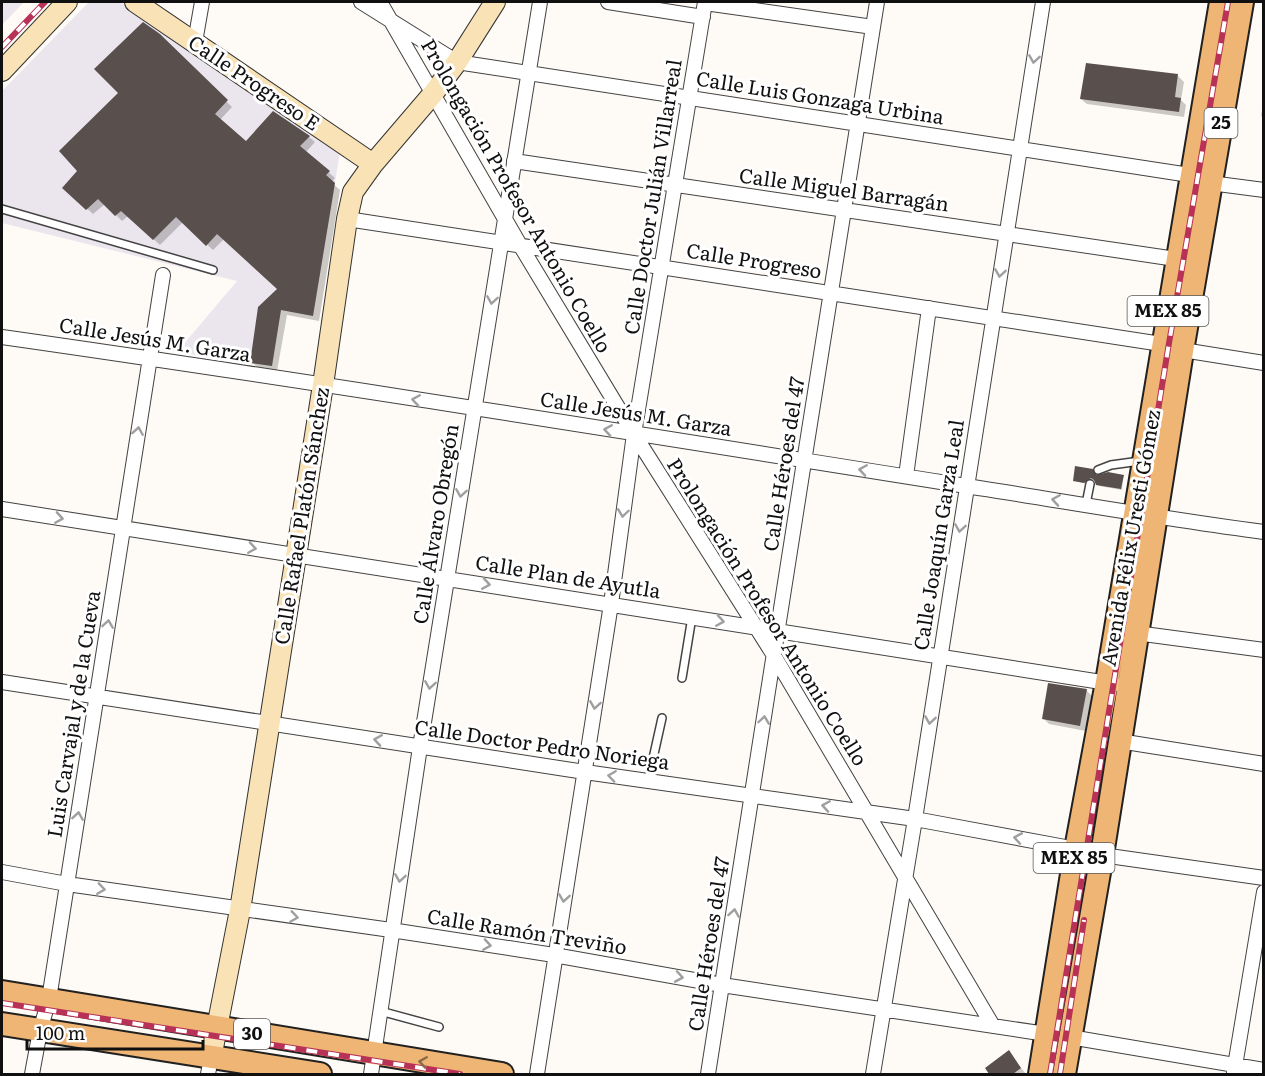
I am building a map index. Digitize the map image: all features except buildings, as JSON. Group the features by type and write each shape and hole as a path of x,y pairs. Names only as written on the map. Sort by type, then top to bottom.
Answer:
{"main road":[{"name":"Avenida Félix Uresti Gómez","path":"1040,1074 1076,849 1118,684 1145,516 1170,424 1167,381 1183,248 1221,2"},
{"name":"Avenida Félix Uresti Gómez","path":"1183,248 1242,2"},
{"name":"Avenida Félix Uresti Gómez","path":"1064,1074 1102,855 1119,741 1118,684 1136,633 1145,516 1145,460 1154,407 1167,381"},
{"name":"30","path":"2,992 218,1028 372,1064 502,1074"},
{"name":"30","path":"2,1024 210,1066 320,1074"}],"street":[{"path":"2,71 67,2"},
{"name":"Calle Progreso E","path":"135,2 373,164"},
{"path":"195,42 202,2"},
{"name":"Calle Luis Gonzaga Urbina","path":"361,2 394,25 456,62 1183,174"},
{"name":"Prolongación Profesor Antonio Coello","path":"380,2 432,95 505,215 520,245 634,434 773,654 993,1026"},
{"name":"Calle Rafael Platón Sánchez","path":"210,1066 240,910 353,192 373,164 432,95 495,2"},
{"name":"Calle Álvaro Obregón","path":"372,1064 391,930 540,2"},
{"path":"608,2 704,7 873,27"},
{"name":"Calle Héroes del 47","path":"708,1074 877,2"},
{"name":"Calle Joaquín Garza Leal","path":"873,1074 1043,2"},
{"name":"25","path":"1154,407 1151,386 1155,343 1183,248 1183,174 1214,2"},
{"name":"25","path":"1170,424 1179,410 1249,2"},
{"name":"Calle Doctor Julián Villarreal","path":"537,1074 611,604 634,434 704,7"},
{"name":"Calle Miguel Barragán","path":"513,161 1007,234 1183,248"},
{"path":"1218,184 1263,190"},
{"name":"Calle Progreso","path":"347,219 1155,343"},
{"name":"Luis Carvajal y de la Cueva","path":"32,1074 49,999 163,275"},
{"path":"906,476 929,308"},
{"name":"Calle Jesús M. Garza","path":"2,337 1086,504 1145,516 1263,532"},
{"path":"1189,351 1263,363"},
{"name":"Calle Plan de Ayutla","path":"2,509 1118,684"},
{"path":"1136,633 1263,650"},
{"name":"Calle Doctor Pedro Noriega","path":"2,682 585,772 915,819 1076,849"},
{"path":"1119,741 1263,764"},
{"path":"1102,855 1263,878"},
{"name":"Calle Ramón Treviño","path":"2,872 67,884 554,955 722,985 1046,1034"},
{"path":"1234,1070 1263,892"},
{"path":"1070,1037 1234,1070 1263,1070"}],"lane":[{"path":"2,209 213,270"},
{"path":"1098,470 1111,465 1145,460"},
{"path":"1086,504 1090,484"},
{"path":"682,678 692,616"},
{"path":"648,781 662,718"},
{"path":"380,1011 439,1028"}],"shaded area":[{"path":"2,2 24,2 2,25"},
{"path":"89,2 120,2 340,152 313,316 281,310 272,366 177,352 237,281 2,223 2,91"}],"railway":[{"path":"2,47 45,2"},
{"path":"1050,1074 1168,349 1228,2"},
{"path":"1060,1074 1084,920"},
{"path":"2,1003 460,1074"}]}
